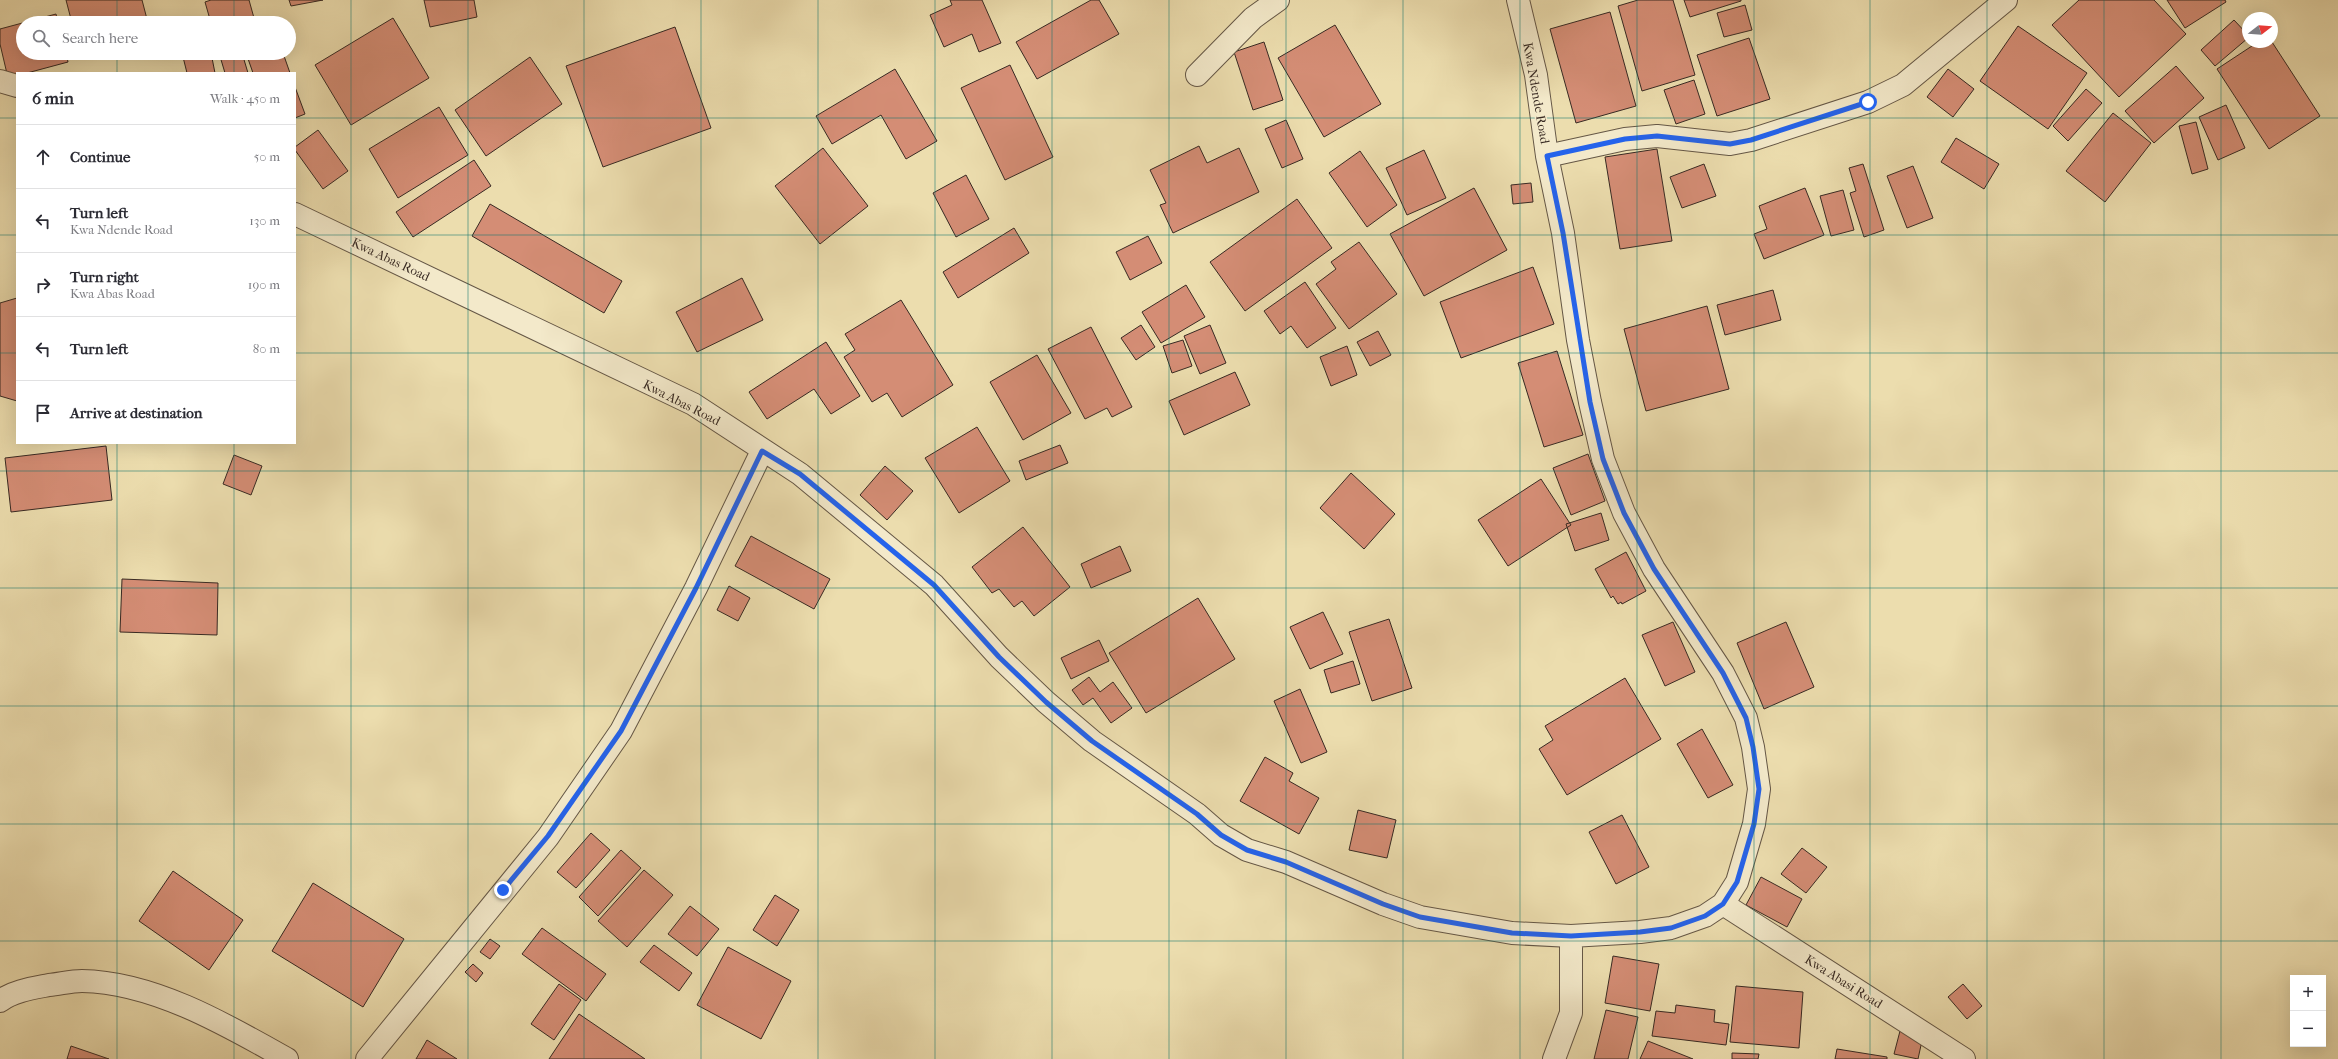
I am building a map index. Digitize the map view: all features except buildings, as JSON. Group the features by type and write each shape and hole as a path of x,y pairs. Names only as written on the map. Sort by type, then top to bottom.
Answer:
{"street":[{"path":"1197,75 1253,18 1278,0"},
{"name":"Kwa Ndende Road","path":"1518,0 1536,75 1547,156 1563,233 1590,402 1603,459 1624,513 1654,569 1723,673 1746,718 1753,747 1759,789 1754,824 1737,882 1723,904"},
{"path":"1547,156 1625,139 1657,136 1730,144 1751,140 1868,102 1903,85 2006,0"},
{"path":"0,81 16,86"},
{"name":"Kwa Abas Road","path":"296,214 693,404 730,427 762,451 800,474 934,585 999,657 1046,702 1092,741 1197,814 1221,835 1247,850 1286,862 1383,904 1420,917 1512,933 1571,936 1671,928 1705,916 1723,904"},
{"path":"367,1059 548,836 621,731 696,588 762,451"},
{"name":"Kwa Abasi Road","path":"1723,904 1964,1059"},
{"path":"1554,1059 1571,1013 1571,936"},
{"path":"0,1000 33,988 81,981 122,985 172,1002 239,1032 287,1059"}],"route":[{"path":"503,890 548,836 621,731 696,588 762,451 800,474 859,521 934,585 999,657 1046,702 1092,741 1197,814 1221,835 1247,850 1286,862 1383,904 1420,917 1512,933 1571,936 1640,932 1671,928 1705,916 1723,904 1737,882 1754,824 1759,789 1753,747 1746,718 1723,673 1654,569 1624,513 1603,459 1578,340 1563,233 1547,156 1625,139 1657,136 1730,144 1751,140 1868,102"}]}
